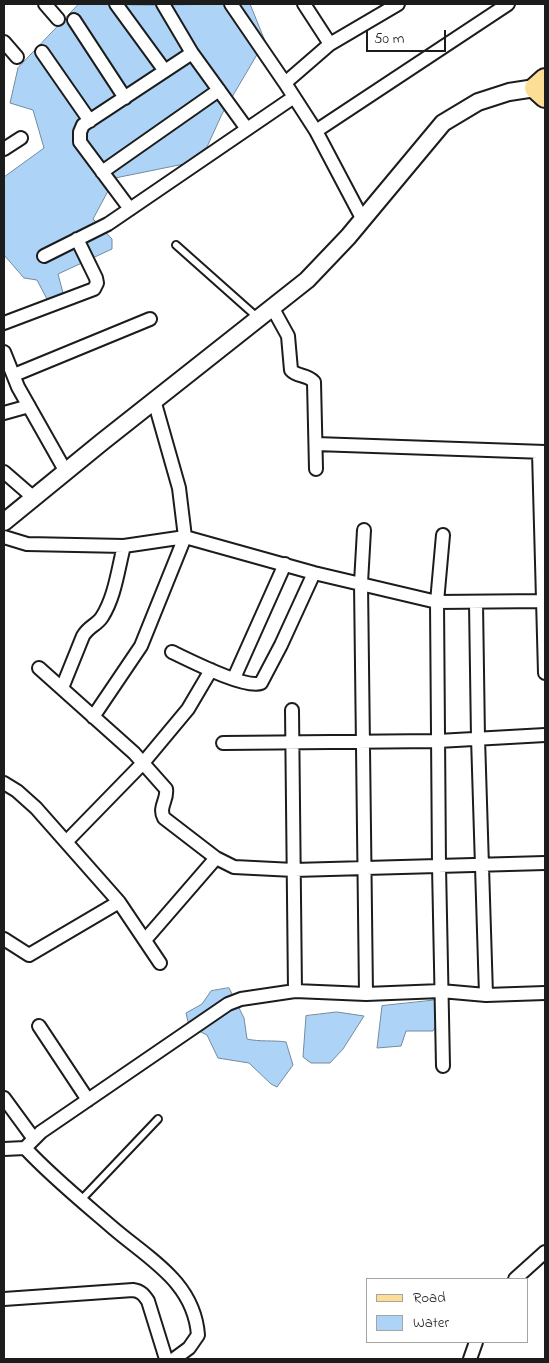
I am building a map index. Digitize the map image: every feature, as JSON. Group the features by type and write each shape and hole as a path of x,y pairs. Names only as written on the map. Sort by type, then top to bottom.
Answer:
{"street":[{"path":"45,4 58,19"},
{"path":"116,4 165,71"},
{"path":"163,4 192,53 247,129"},
{"path":"231,4 316,130 363,220"},
{"path":"304,4 330,44"},
{"path":"285,83 330,44 398,4"},
{"path":"316,130 508,4"},
{"path":"74,20 124,98"},
{"path":"4,42 17,57"},
{"path":"42,52 90,121"},
{"path":"130,209 80,142 80,132 90,121 192,53"},
{"path":"4,522 154,400 307,280 348,238 443,123 478,102 509,92 543,88"},
{"path":"102,172 219,90"},
{"path":"44,256 108,224 294,97"},
{"path":"4,149 21,138"},
{"path":"4,323 94,289 97,284 96,278 77,239"},
{"path":"272,307 288,336 291,370 297,374 307,376 314,382 316,469"},
{"path":"14,375 150,319"},
{"path":"4,352 29,406 66,472"},
{"path":"93,717 141,646 185,537 179,488 154,400"},
{"path":"4,413 29,406"},
{"path":"316,444 542,452 545,673"},
{"path":"4,472 34,498"},
{"path":"364,530 361,583 366,994"},
{"path":"443,535 437,602 438,866 443,1066"},
{"path":"4,538 27,544 124,546 185,537 314,572 437,602 544,601"},
{"path":"62,688 83,636 90,626 102,617 108,605 124,546"},
{"path":"234,678 285,564"},
{"path":"172,652 211,670 256,684 264,679 314,572"},
{"path":"476,602 481,865 486,995"},
{"path":"39,668 144,763 166,789 167,792 161,810 164,818 216,858 234,867 294,870 545,864"},
{"path":"66,842 144,763 188,708 211,670"},
{"path":"292,710 295,991"},
{"path":"223,743 362,740 438,741 545,734"},
{"path":"4,783 18,791 36,808 119,902 160,963"},
{"path":"144,940 216,858"},
{"path":"4,939 30,955 119,902"},
{"path":"4,1149 29,1143 41,1132 228,1004 241,999 295,991 366,994 441,991 486,995 545,993"},
{"path":"38,1026 88,1100"},
{"path":"4,1098 39,1163 127,1240 159,1264 177,1282 189,1302 198,1326 198,1335 189,1348 174,1359"},
{"path":"516,1278 545,1252"},
{"path":"4,1299 139,1291 148,1302 166,1359"},
{"path":"470,1359 476,1343"}],"lane":[{"path":"176,245 258,318"},
{"path":"81,1200 158,1119"}],"water":[{"path":"79,4 250,4 265,41 222,114 207,147 184,164 115,178 93,219 112,239 112,249 58,274 63,293 48,301 37,280 24,278 4,255 4,177 44,148 33,110 10,103 18,68"},
{"path":"229,988 244,1018 247,1039 286,1042 293,1065 277,1087 271,1084 249,1063 218,1058 207,1035 189,1026 186,1013 202,1004 211,991"},
{"path":"438,1000 438,1022 433,1031 406,1031 401,1046 377,1048 382,1006"},
{"path":"337,1012 364,1016 343,1049 330,1063 311,1063 303,1057 306,1016"}]}
